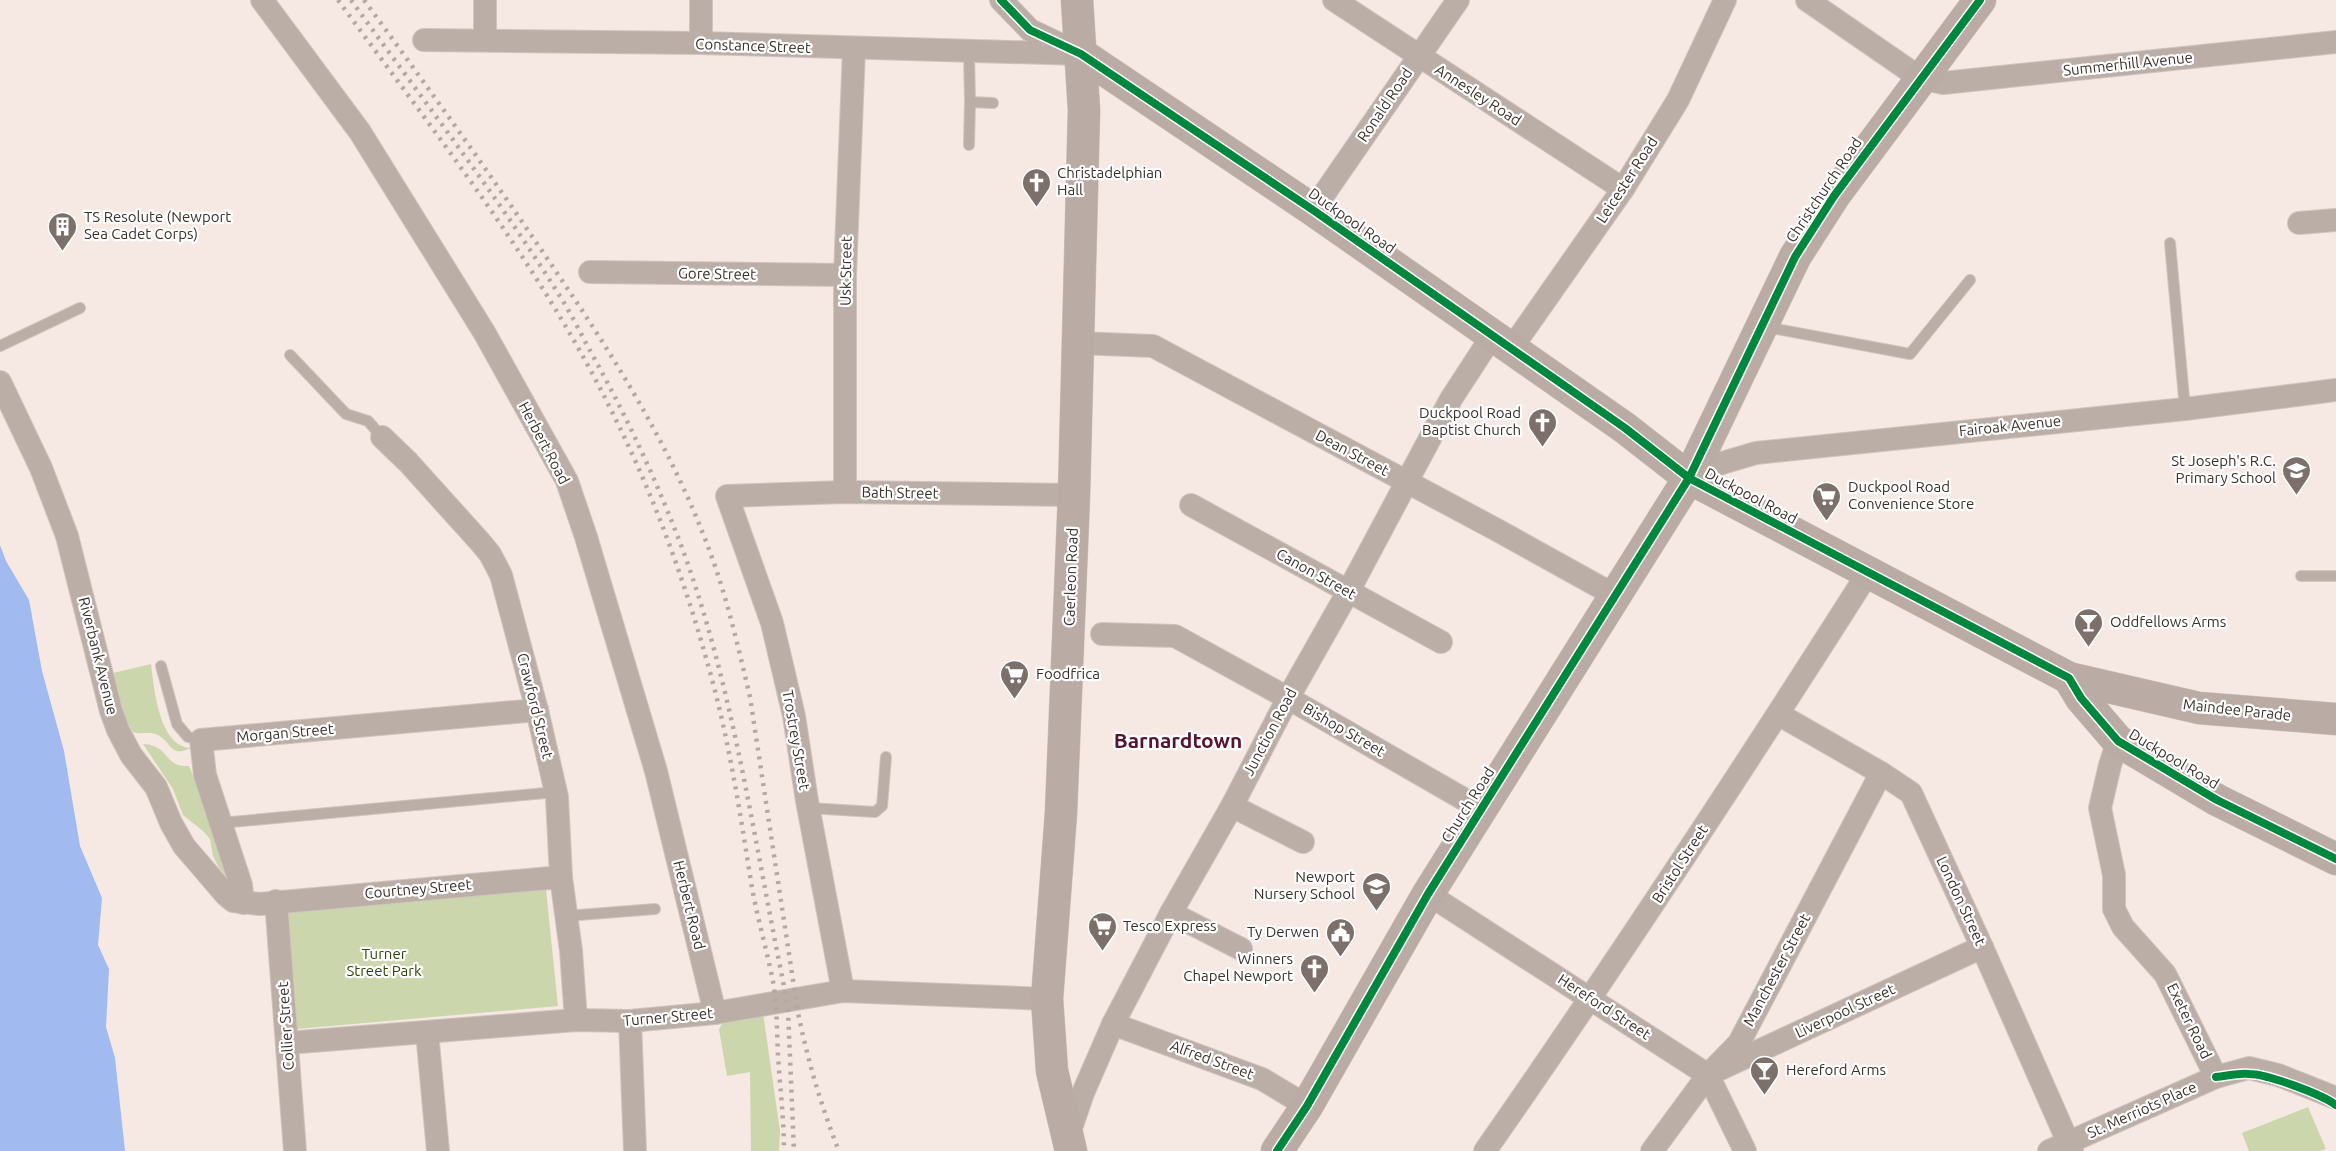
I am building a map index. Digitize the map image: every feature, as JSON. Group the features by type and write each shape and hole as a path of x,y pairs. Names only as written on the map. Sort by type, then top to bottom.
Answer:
{"street":[{"name":"Herbert Road","path":"262,0 360,132 484,332 567,481 656,771 715,1014"},
{"path":"485,0 485,40"},
{"path":"701,0 701,43"},
{"path":"1001,0 1030,30 1081,54"},
{"name":"Caerleon Road","path":"1069,1145 1052,1071 1047,999 1061,813 1074,495 1084,110 1077,0"},
{"name":"Annesley Road","path":"1334,0 1623,189"},
{"name":"Ronald Road","path":"1312,210 1458,0"},
{"name":"Leicester Road","path":"1501,342 1623,189 1678,100 1725,0"},
{"path":"1807,0 1920,78"},
{"name":"Christchurch Road","path":"1689,478 1795,257 1827,206 1980,0"},
{"name":"Constance Street","path":"424,40 701,43 1081,54"},
{"name":"Summerhill Avenue","path":"1920,78 1943,83 2336,42"},
{"name":"Usk Street","path":"845,492 845,275 854,49"},
{"name":"Duckpool Road","path":"1081,54 1312,210 1625,428 1689,478 2069,678 2082,698 2118,741 2217,800 2336,859"},
{"path":"2299,223 2336,220"},
{"name":"Gore Street","path":"590,272 845,275"},
{"name":"Junction Road","path":"1069,1145 1080,1101 1113,1024 1171,913 1232,806 1288,698 1348,592 1405,481 1451,399 1501,342"},
{"name":"Dean Street","path":"1078,344 1153,346 1616,596"},
{"name":"Riverbank Avenue","path":"0,382 41,468 67,536 111,711 118,730 131,755 156,787 171,823 184,846 226,895 233,901 243,903"},
{"name":"Fairoak Avenue","path":"1689,478 1722,463 1756,453 2185,409 2336,390"},
{"name":"Crawford Street","path":"381,437 408,462 490,554 501,575 556,792 561,877 576,1020"},
{"name":"Church Road","path":"1277,1151 1307,1106 1428,894 1689,478"},
{"name":"Bath Street","path":"727,496 845,492 1074,495"},
{"name":"Trostrey Street","path":"727,496 772,623 794,716 843,991"},
{"name":"Canon Street","path":"1191,505 1441,642"},
{"name":"Bristol Street","path":"1485,1151 1591,999 1868,573"},
{"name":"Bishop Street","path":"1102,634 1175,636 1481,809"},
{"name":"Maindee Parade","path":"2069,678 2199,708 2336,719"},
{"name":"Morgan Street","path":"201,740 537,710"},
{"name":"London Street","path":"1778,714 1881,773 1911,793 1982,947 2063,1148"},
{"path":"201,740 205,775 241,885 243,903 260,904 276,901"},
{"name":"Exeter Road","path":"2118,741 2100,808 2114,875 2114,909 2123,927 2165,974 2216,1077"},
{"name":"Manchester Street","path":"1652,1151 1708,1075 1739,1042 1881,773"},
{"path":"1232,806 1302,842"},
{"name":"Courtney Street","path":"276,901 561,877"},
{"name":"Hereford Street","path":"1428,894 1708,1075"},
{"name":"Collier Street","path":"276,901 295,1151"},
{"path":"1171,913 1241,950"},
{"name":"Liverpool Street","path":"1708,1075 1982,947"},
{"name":"Turner Street","path":"287,1043 576,1020 630,1021 715,1014 843,991 1047,999"},
{"path":"630,1021 635,1151"},
{"name":"Alfred Street","path":"1113,1024 1262,1078 1307,1106"},
{"path":"427,1032 438,1151"},
{"name":"St. Merriots Place","path":"2063,1148 2216,1077 2249,1068 2278,1075 2336,1098"},
{"path":"1708,1075 1745,1151"}],"lane":[{"path":"969,52 969,145"},
{"path":"970,102 993,103"},
{"path":"2170,243 2185,409"},
{"path":"1762,326 1910,354 1970,280"},
{"path":"0,346 80,308"},
{"path":"290,355 346,414 368,422 381,437"},
{"path":"2301,576 2336,576"},
{"path":"161,666 177,724 188,737 201,740"},
{"path":"809,808 875,813 882,806 886,757"},
{"path":"220,823 556,792"},
{"path":"566,916 655,909"}],"green space":[{"path":"151,664 160,715 172,738 180,745 191,748 184,751 175,750 158,735 133,732 125,718 113,673"},
{"path":"143,744 158,748 175,764 189,766 209,813 229,880 213,856 210,839 183,815 173,789"},
{"name":"Turner Street Park","path":"546,890 558,1006 296,1029 288,912"},
{"path":"763,1013 780,1131 779,1151 751,1151 750,1072 727,1076 719,1029 723,1022"},
{"path":"2308,1107 2326,1149 2320,1151 2249,1151 2242,1133"}],"water":[{"path":"0,545 6,561 29,600 42,671 64,751 80,846 102,898 98,945 109,969 106,1027 115,1058 125,1151 0,1151"}],"railway":[{"path":"338,0 451,153 557,311 617,422 656,511 699,634 728,748 752,888 774,987 784,1151"},
{"path":"351,0 482,180 565,304 650,469 681,545 715,652 728,706 783,981 788,1011 794,1151"},
{"path":"364,0 475,154 588,319 653,428 691,504 720,581 750,697 798,1013 826,1117 839,1151"}],"cycle path":[{"path":"1001,0 1030,30 1081,54 1313,210 1625,428 1689,478 2069,678 2081,698 2118,741 2217,800 2336,859"},
{"path":"1277,1151 1307,1106 1428,894 1689,478 1795,257 1834,196 1980,0"},
{"path":"2216,1077 2237,1074 2268,1077 2307,1090 2336,1105"}],"place":[{"name":"Christadelphian Hall","path":"1036,208"},
{"name":"TS Resolute (Newport Sea Cadet Corps)","path":"63,252"},
{"name":"Duckpool Road Baptist Church","path":"1542,448"},
{"name":"St Joseph's R.C. Primary School","path":"2297,496"},
{"name":"Duckpool Road Convenience Store","path":"1827,522"},
{"name":"Oddfellows Arms","path":"2089,648"},
{"name":"Foodfrica","path":"1015,700"},
{"name":"Newport Nursery School","path":"1376,912"},
{"name":"Tesco Express","path":"1102,952"},
{"name":"Ty Derwen","path":"1340,958"},
{"name":"Winners Chapel Newport","path":"1314,994"},
{"name":"Hereford Arms","path":"1765,1096"}],"district":[{"name":"Barnardtown","path":"1178,741"}]}
